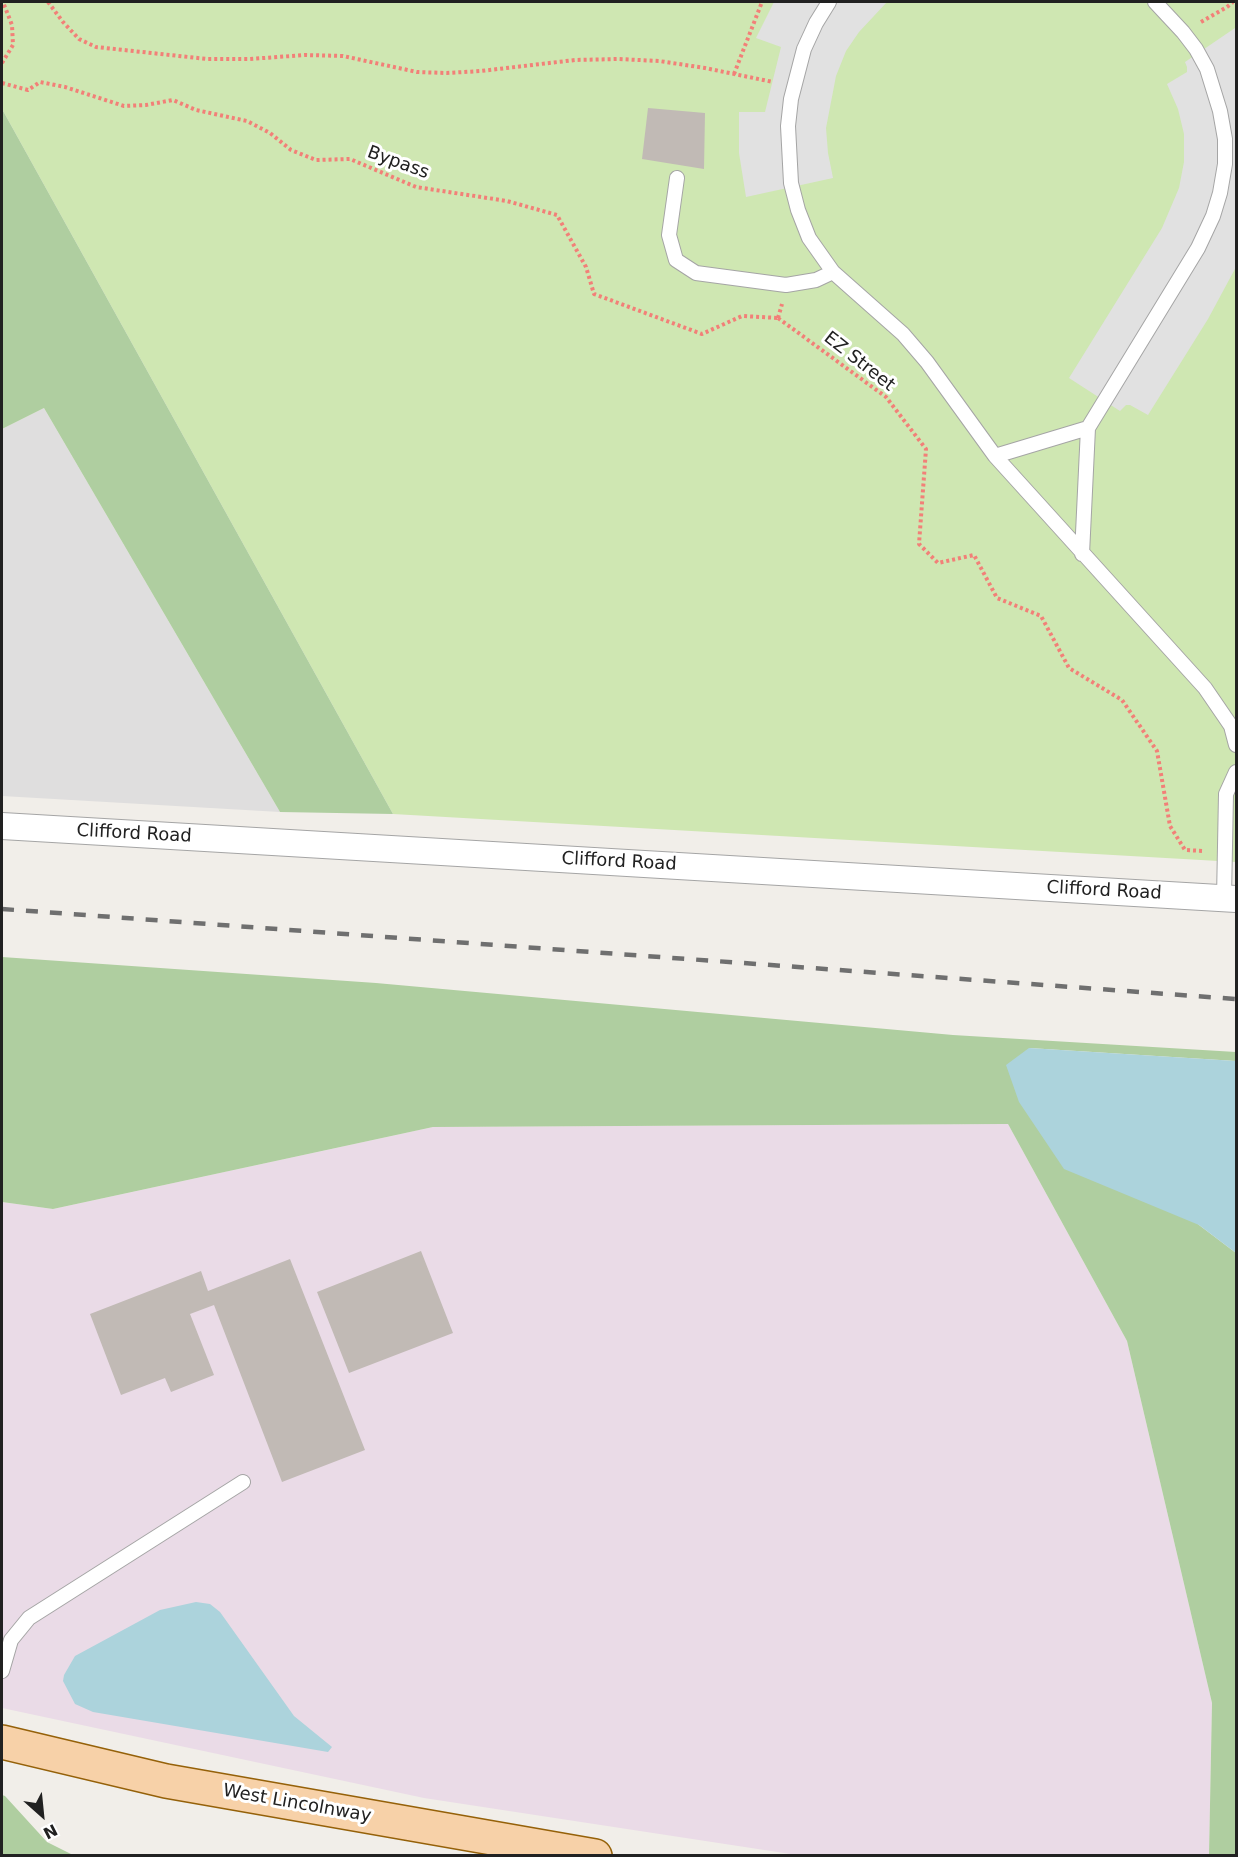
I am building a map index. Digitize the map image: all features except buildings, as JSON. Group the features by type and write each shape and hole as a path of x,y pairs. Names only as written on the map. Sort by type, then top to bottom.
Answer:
{"main road":[{"name":"West Lincolnway","path":"2,1742 166,1781 595,1856"}],"street":[{"name":"Clifford Road","path":"2,826 1230,898"}],"lane":[{"path":"829,2 804,49 788,126 791,183 809,238 833,272 903,334 927,362 995,456 1205,688 1231,726 1236,744"},
{"path":"1082,554 1088,428 1198,248 1213,216 1225,165 1225,139 1220,111 1207,69 1183,32 1155,2"},
{"path":"677,178 669,235 676,260 696,273 786,285 816,280 833,272"},
{"path":"995,456 1088,428"},
{"path":"1230,898 1225,853 1226,794 1236,772"},
{"path":"2,1671 6,1639 29,1618 243,1482"}],"path":[{"path":"2,63 14,45 12,25 3,2"},
{"path":"48,2 79,39 96,47 207,60 305,55 343,56 417,72 447,73 574,60 620,59 659,61 795,86"},
{"path":"734,74 762,2"},
{"path":"1183,32 1233,2"},
{"name":"Bypass","path":"2,83 28,90 40,82 65,87 124,106 173,100 196,110 247,121 270,133 291,150 316,160 350,159 416,187 507,201 558,215 586,267 594,294 702,334 742,316 778,318"},
{"name":"EZ Street","path":"778,318 886,396 926,449 919,544 938,563 974,555 997,598 1041,616 1069,668 1122,700 1157,751 1170,826 1185,850 1225,853"}],"shaded area":[{"path":"774,2 887,2 859,32 846,51 836,76 826,128 833,178 746,197 739,153 739,112 765,112 781,47 756,38"},
{"path":"1235,28 1236,267 1208,319 1148,415 1130,405 1126,405 1120,411 1069,378 1162,228 1179,188 1184,162 1184,134 1178,109 1167,84 1187,72 1185,62"},
{"path":"44,408 280,812 2,796 2,429"},
{"path":"1008,1124 1127,1341 1212,1703 1209,1855 797,1855 424,1798 2,1708 2,1202 53,1209 433,1127"}],"green space":[{"path":"2,2 1236,2 1236,862 393,814 2,109"},
{"path":"2,109 393,814 280,812 44,408 2,429"},
{"path":"2,957 376,983 953,1035 1236,1052 1236,1061 1029,1048 1199,1225 1236,1253 1236,1855 1209,1855 1212,1703 1127,1341 1008,1124 433,1127 53,1209 2,1202"},
{"path":"2,1795 47,1842 73,1855 2,1855"}],"water":[{"path":"1029,1048 1236,1061 1236,1253 1199,1225 1064,1169 1019,1102 1006,1065"},
{"path":"196,1602 210,1604 220,1612 294,1716 332,1747 328,1752 93,1712 75,1704 63,1681 75,1656 160,1610"}],"railway":[{"path":"2,909 1236,999"}]}
